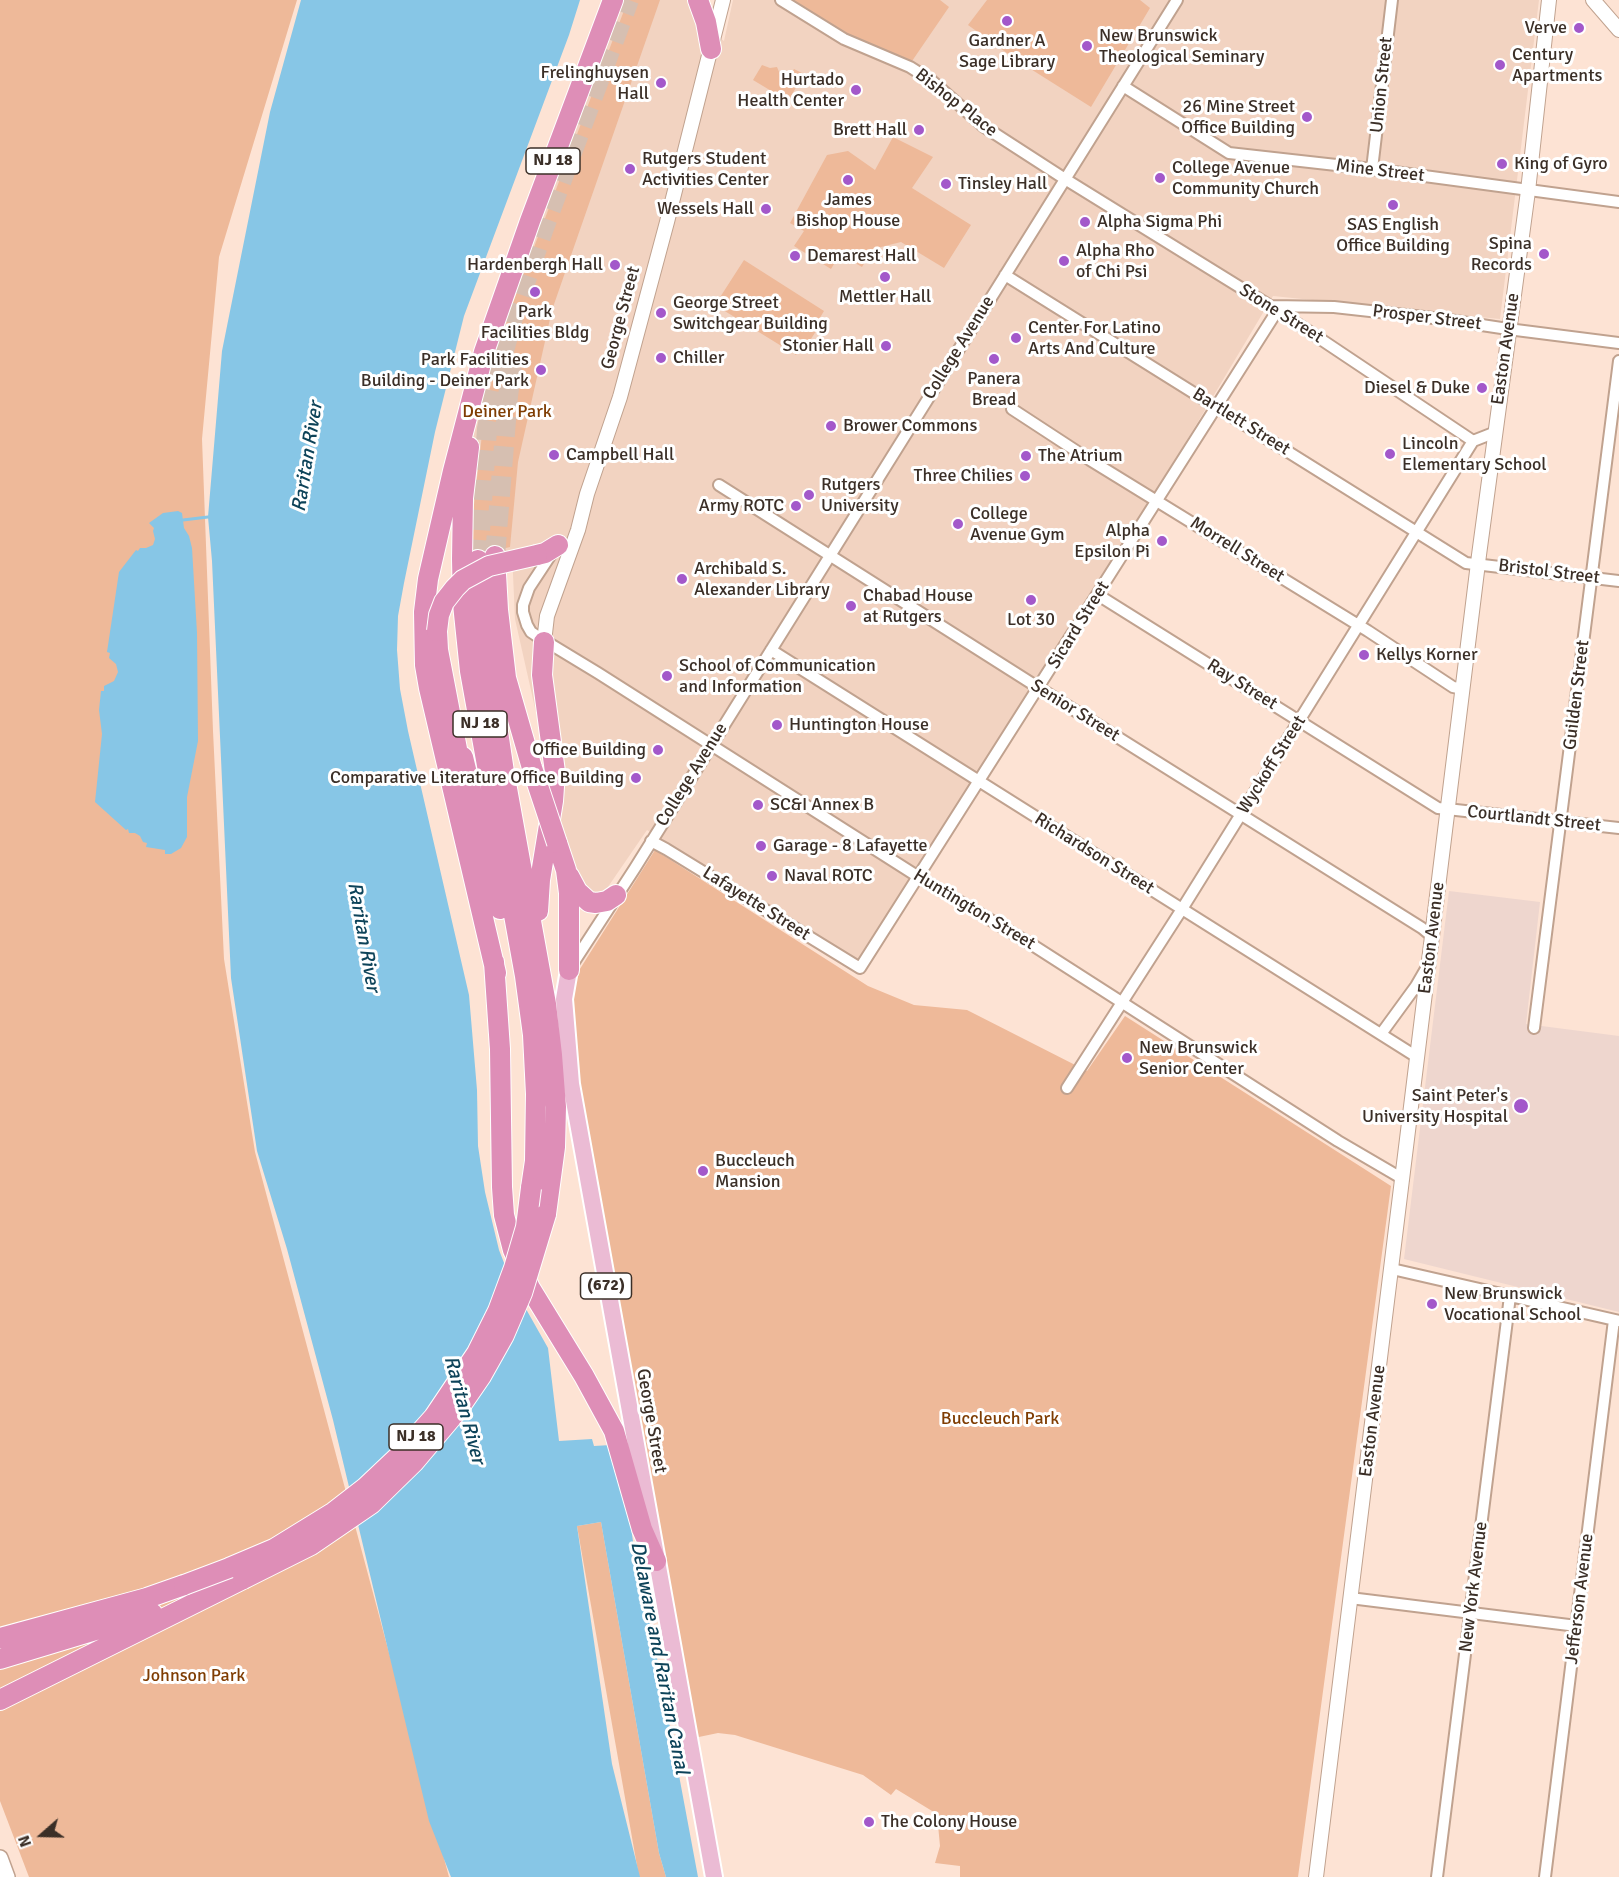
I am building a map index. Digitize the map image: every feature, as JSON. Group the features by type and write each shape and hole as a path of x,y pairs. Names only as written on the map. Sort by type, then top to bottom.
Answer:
{"highway":[{"name":"NJ 18","path":"0,1638 147,1598 182,1599 229,1568 274,1549 334,1512 365,1488 401,1455 434,1417 477,1353 498,1311 526,1227 535,1161 536,1094 525,976 470,671 463,604 464,498 472,416 484,352 523,240 613,0"},
{"path":"698,0 706,21 711,49"},
{"path":"484,352 428,579 424,612 424,640 429,688 496,974"},
{"path":"558,544 545,553 489,566 463,580 444,602 439,615 438,650 496,974 504,1215 513,1250 530,1288 584,1376 614,1431 642,1529 656,1561"},
{"name":"NJ 18","path":"0,1659 129,1621 182,1599 243,1579 311,1545 371,1504 414,1462 457,1411 481,1376 504,1335 522,1293 546,1214 555,1147 556,1107 552,1055 538,959 504,772 481,614 486,558 498,610 506,678 512,705 566,870"},
{"path":"538,959 538,897 553,801 555,772 542,675 544,642"},
{"path":"450,708 488,851 516,975 536,1094"},
{"path":"566,870 577,891 589,902 596,903 616,895"},
{"path":"566,870 569,893 569,970"},
{"path":"0,1700 182,1599"}],"main road":[{"name":"George Street","path":"569,970 564,999 571,1084 714,1877"},
{"path":"0,1858 8,1877"}],"street":[{"name":"George Street","path":"544,642 547,616 578,530 587,494 620,397 723,0"},
{"name":"Bishop Place","path":"781,0 844,39 910,67 932,81 983,126 1065,179"},
{"path":"1162,0 1175,4"},
{"name":"Union Street","path":"1372,169 1392,0"},
{"name":"Easton Avenue","path":"1316,1877 1478,564 1528,191 1549,0"},
{"path":"1593,0 1619,30"},
{"name":"College Avenue","path":"569,970 1175,4"},
{"name":"Mine Street","path":"1123,86 1229,153 1372,169 1619,202"},
{"name":"Stone Street","path":"1065,179 1274,308 1473,441"},
{"name":"Bartlett Street","path":"1005,275 1466,563 1478,564"},
{"name":"Prosper Street","path":"1274,308 1334,307 1442,318 1619,343"},
{"name":"Sicard Street","path":"860,968 1098,595 1274,308"},
{"name":"Guilden Street","path":"1534,1028 1619,362"},
{"name":"Morrell Street","path":"1012,409 1090,460 1360,626 1453,687 1463,689"},
{"path":"1473,441 1496,432"},
{"name":"Wyckoff Street","path":"1067,1088 1360,626 1473,441"},
{"name":"Senior Street","path":"718,485 1422,928 1432,937"},
{"path":"544,642 531,632 525,619 523,605 529,588 568,530 587,494"},
{"name":"Bristol Street","path":"1478,564 1619,580"},
{"name":"Ray Street","path":"1098,595 1438,808 1448,809"},
{"name":"Huntington Street","path":"544,642 589,667 917,876 1034,946 1345,1145 1403,1179"},
{"name":"Richardson Street","path":"771,650 1418,1057"},
{"name":"Courtlandt Street","path":"1448,809 1619,828"},
{"name":"Lafayette Street","path":"651,841 860,968"},
{"path":"1381,1034 1416,986 1430,961"},
{"path":"1392,1269 1617,1321"},
{"name":"New York Avenue","path":"1437,1877 1510,1296"},
{"name":"Jefferson Avenue","path":"1545,1877 1617,1321"},
{"path":"1350,1598 1577,1626"}],"shaded area":[{"name":"Rutgers University","path":"614,0 691,0 702,26 724,41 733,0 1539,0 1500,319 1273,296 1039,688 867,967 647,830 599,900 572,873 515,619 512,552 461,564 472,424 499,316"},
{"name":"Saint Peter's University Hospital","path":"1449,891 1540,902 1526,1024 1619,1036 1619,1312 1404,1259"}],"green space":[{"name":"Johnson Park","path":"0,0 297,0 219,257 202,439 224,959 255,1152 449,1877 29,1877 0,1801"},
{"name":"Deiner Park","path":"628,0 660,0 552,310 518,462 510,547 468,557 485,408 509,313"},
{"path":"792,0 940,0 949,7 910,64 845,33"},
{"path":"987,0 1140,0 1150,8 1091,107 1018,61 968,25"},
{"path":"762,65 770,68 777,67 782,79 790,75 794,69 804,74 788,101 753,80"},
{"path":"893,137 933,157 912,188 971,225 944,268 901,242 873,249 862,267 840,254 831,269 794,246 804,231 790,223 827,155 848,151 875,170"},
{"path":"744,260 824,311 815,326 818,328 809,342 806,340 796,355 715,305"},
{"name":"Buccleuch Park","path":"655,850 868,986 914,1005 967,1010 1087,1071 1125,1016 1391,1186 1298,1877 960,1877 960,1866 935,1863 940,1846 937,1814 896,1789 891,1795 863,1775 735,1735 718,1733 694,1738 576,1078 571,1025 572,993 578,972"},
{"path":"601,1522 659,1853 666,1877 639,1877 577,1526"}],"water":[{"name":"Raritan River","path":"301,0 580,0 464,316 435,432 404,583 398,616 397,650 400,689 408,731 469,995 477,1090 478,1146 485,1192 499,1250 513,1286 548,1348 559,1441 592,1439 594,1446 611,1445 633,1521 631,1527 635,1556 655,1647 698,1877 666,1877 659,1853 601,1522 577,1526 612,1764 640,1877 451,1877 429,1821 333,1420 287,1249 257,1151 231,978 212,561 208,517 222,351 270,112"},
{"path":"178,511 182,513 184,528 192,548 197,633 198,741 187,797 187,837 181,848 171,854 165,854 165,850 146,847 147,843 143,842 140,836 129,833 128,829 126,830 95,802 102,734 99,710 101,691 104,691 104,686 114,681 118,672 116,664 109,658 110,653 107,652 119,572 136,550 153,545 154,528 149,523 163,513"}],"waterway":[{"path":"183,520 208,517"}],"tunnel":[{"path":"478,560 487,429 498,373 513,318 544,228 629,0"},
{"path":"495,556 512,367"}],"place":[{"name":"Gardner A Sage Library","path":"1007,21"},
{"name":"Verve","path":"1579,28"},
{"name":"New Brunswick Theological Seminary","path":"1087,46"},
{"name":"Century Apartments","path":"1500,65"},
{"name":"Frelinghuysen Hall","path":"661,83"},
{"name":"Hurtado Health Center","path":"856,90"},
{"name":"26 Mine Street Office Building","path":"1307,117"},
{"name":"Brett Hall","path":"919,130"},
{"name":"King of Gyro","path":"1502,164"},
{"name":"Rutgers Student Activities Center","path":"630,169"},
{"name":"College Avenue Community Church","path":"1160,178"},
{"name":"James Bishop House","path":"848,180"},
{"name":"Tinsley Hall","path":"946,184"},
{"name":"SAS English Office Building","path":"1393,205"},
{"name":"Wessels Hall","path":"766,209"},
{"name":"Alpha Sigma Phi","path":"1085,222"},
{"name":"Spina Records","path":"1544,254"},
{"name":"Demarest Hall","path":"795,256"},
{"name":"Alpha Rho of Chi Psi","path":"1064,261"},
{"name":"Hardenbergh Hall","path":"615,265"},
{"name":"Mettler Hall","path":"885,277"},
{"name":"Park Facilities Bldg","path":"535,292"},
{"name":"George Street Switchgear Building","path":"661,313"},
{"name":"Center For Latino Arts And Culture","path":"1016,338"},
{"name":"Stonier Hall","path":"886,346"},
{"name":"Chiller","path":"661,358"},
{"name":"Panera Bread","path":"994,359"},
{"name":"Park Facilities Building - Deiner Park","path":"541,370"},
{"name":"Diesel & Duke","path":"1482,388"},
{"name":"Brower Commons","path":"831,426"},
{"name":"Lincoln Elementary School","path":"1390,454"},
{"name":"Campbell Hall","path":"554,455"},
{"name":"The Atrium","path":"1026,456"},
{"name":"Three Chilies","path":"1025,476"},
{"name":"Rutgers University","path":"809,495"},
{"name":"Army ROTC","path":"796,506"},
{"name":"College Avenue Gym","path":"958,524"},
{"name":"Alpha Epsilon Pi","path":"1162,541"},
{"name":"Archibald S. Alexander Library","path":"682,579"},
{"name":"Lot 30","path":"1031,600"},
{"name":"Chabad House at Rutgers","path":"851,606"},
{"name":"Kellys Korner","path":"1364,655"},
{"name":"School of Communication and Information","path":"667,676"},
{"name":"Huntington House","path":"777,725"},
{"name":"Office Building","path":"658,750"},
{"name":"Comparative Literature Office Building","path":"636,778"},
{"name":"SC&I Annex B","path":"758,805"},
{"name":"Garage - 8 Lafayette","path":"761,846"},
{"name":"Naval ROTC","path":"772,876"},
{"name":"New Brunswick Senior Center","path":"1127,1058"},
{"name":"Saint Peter's University Hospital","path":"1521,1106"},
{"name":"Buccleuch Mansion","path":"703,1171"},
{"name":"New Brunswick Vocational School","path":"1432,1304"},
{"name":"The Colony House","path":"869,1822"}],"water label":[{"name":"Delaware and Raritan Canal","path":"659,1658"}]}
